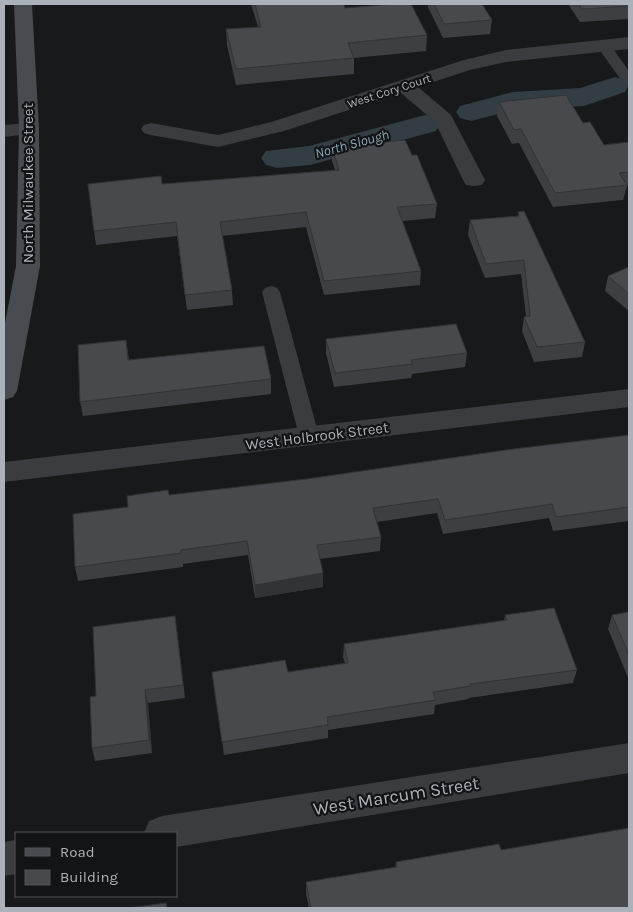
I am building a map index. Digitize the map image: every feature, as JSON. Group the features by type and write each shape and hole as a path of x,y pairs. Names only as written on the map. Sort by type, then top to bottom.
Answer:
{"main road":[{"name":"North Milwaukee Street","path":"4,390 28,266 29,129 23,4"}],"street":[{"name":"West Cory Court","path":"151,129 218,141 277,127 464,66 506,56 629,43"},
{"path":"405,86 444,119 474,180"},
{"path":"4,131 29,129"},
{"name":"West Holbrook Street","path":"4,472 629,398"},
{"name":"West Marcum Street","path":"168,832 629,758"}],"lane":[{"path":"603,45 629,81"},
{"path":"271,292 309,436"}],"building":[{"path":"255,4 344,4 345,8 411,4 427,35 348,43 354,58 236,69 226,29 261,27"},
{"path":"434,4 482,4 492,20 444,24"},
{"path":"579,4 629,4 629,6 582,9"},
{"path":"566,95 583,123 590,122 604,145 629,142 629,172 619,173 627,185 555,193 521,129 514,130 499,102"},
{"path":"405,140 412,155 417,155 437,204 397,207 421,271 324,281 306,212 220,222 232,290 185,295 176,222 94,231 88,184 161,176 162,184 339,170 332,147"},
{"path":"524,211 585,342 537,347 524,317 530,316 524,260 486,264 470,220 519,216 518,212"},
{"path":"629,267 629,294 608,276"},
{"path":"456,324 467,353 411,360 413,364 335,373 326,339"},
{"path":"126,340 128,360 264,346 271,379 80,402 78,345"},
{"path":"629,435 629,507 556,517 552,504 445,520 438,499 373,508 381,537 317,545 323,573 255,585 247,541 181,550 181,553 75,567 73,514 128,507 127,496 168,490 169,495 307,479 506,450"},
{"path":"554,608 577,670 470,684 471,686 433,692 436,700 327,717 328,725 222,742 212,672 285,660 288,672 348,663 344,644 507,620 505,615"},
{"path":"629,612 629,655 612,615"},
{"path":"175,616 183,685 145,690 149,740 92,748 90,697 96,696 93,627"},
{"path":"629,828 629,908 311,908 306,882 397,867 396,862 499,844 501,850"},
{"path":"166,903 167,908 129,908"}],"waterway":[{"name":"North Slough","path":"471,112 513,101 584,97 615,86"},
{"name":"North Slough","path":"277,158 310,155 425,124"}]}
